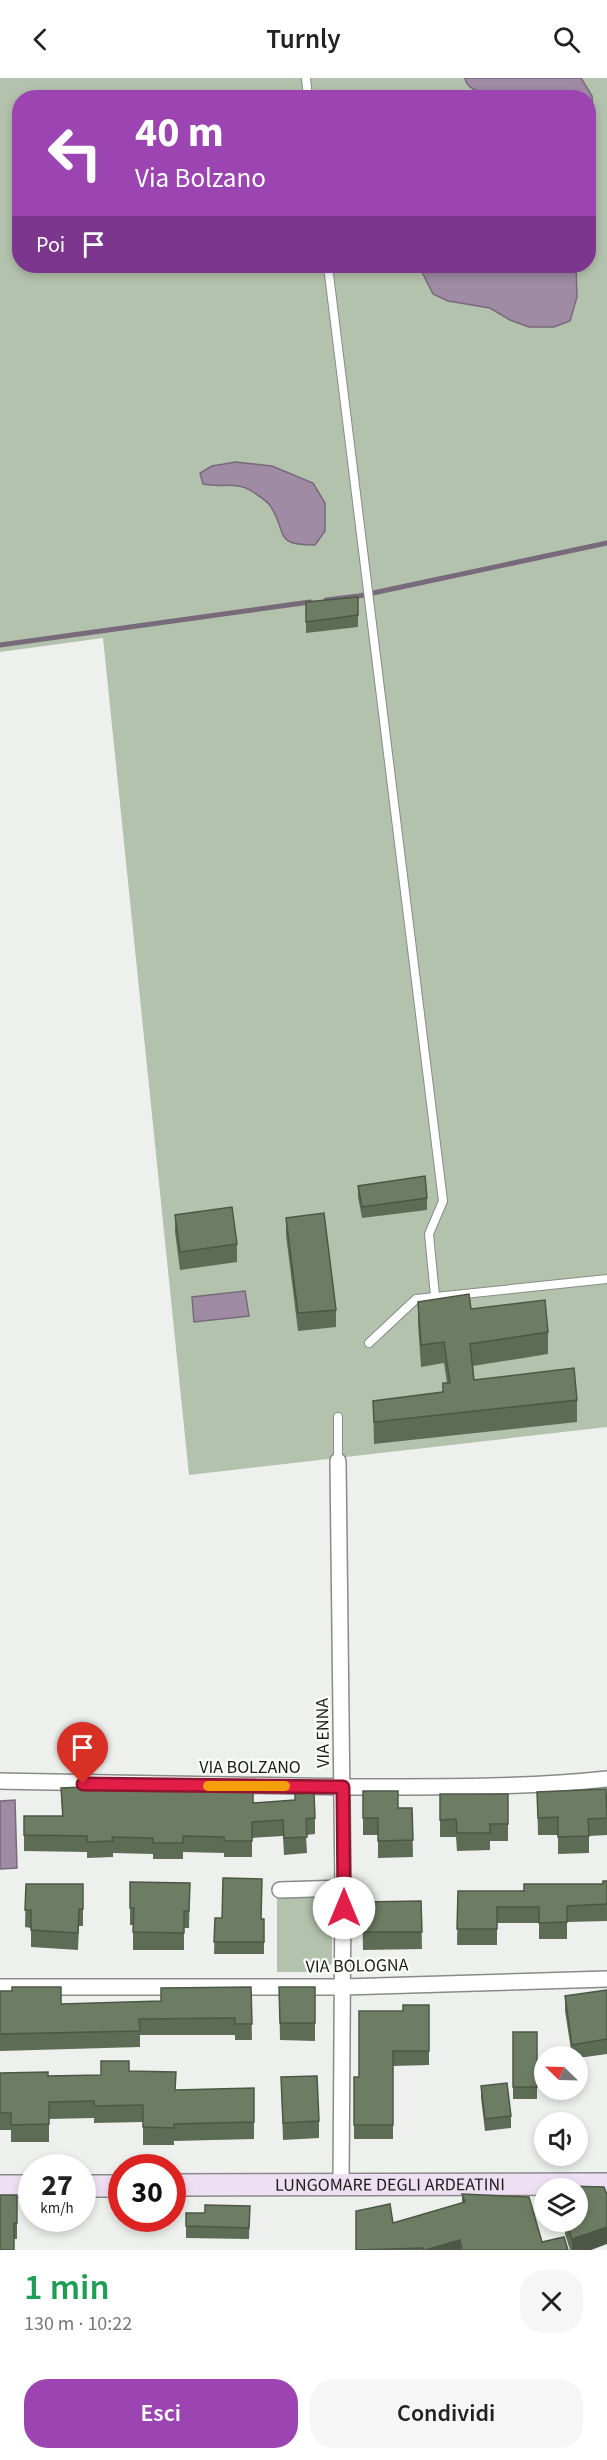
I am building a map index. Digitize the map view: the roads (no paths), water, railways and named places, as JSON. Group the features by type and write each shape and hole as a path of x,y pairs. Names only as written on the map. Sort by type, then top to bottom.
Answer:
{"main road":[{"name":"LUNGOMARE DEGLI ARDEATINI","path":"186,2185 607,2184"},
{"path":"0,2186 18,2186"}],"street":[{"name":"VIA ENNA","path":"338,1461 344,1987 341,2184"},
{"name":"VIA BOLZANO","path":"0,1781 126,1786 343,1787 533,1785 607,1779"},
{"path":"280,1890 343,1888"},
{"name":"VIA BOLOGNA","path":"0,1987 344,1987 607,1979"}],"lane":[{"path":"329,273 443,1201 429,1234 435,1296"},
{"path":"369,1343 416,1299 607,1279"},
{"path":"338,1417 338,1461"}],"waterway":[{"path":"326,600 359,596 607,543"},
{"path":"0,645 310,602"}]}
